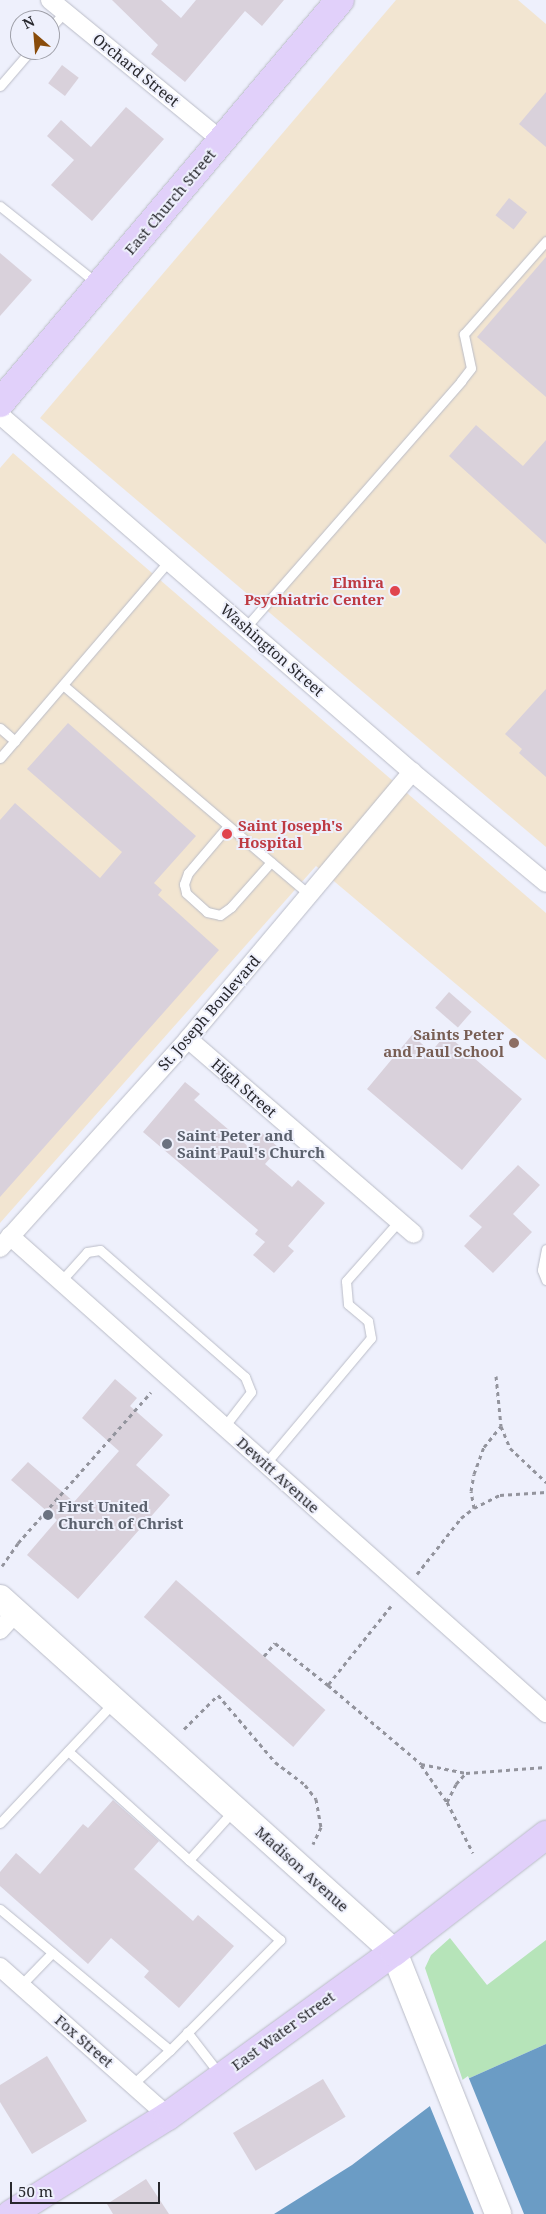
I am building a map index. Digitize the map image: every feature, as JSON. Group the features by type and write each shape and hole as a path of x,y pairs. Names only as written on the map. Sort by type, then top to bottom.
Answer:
{"main road":[{"name":"East Church Street","path":"0,403 340,0"},
{"name":"Madison Avenue","path":"5,1613 115,1701 394,1952 498,2214"},
{"name":"East Water Street","path":"11,2214 168,2116 394,1952 546,1835"}],"street":[{"name":"Orchard Street","path":"50,0 222,141"},
{"name":"Washington Street","path":"0,415 412,772 546,883"},
{"name":"St. Joseph Boulevard","path":"5,1242 188,1039 412,772"},
{"name":"High Street","path":"188,1039 414,1234"},
{"name":"Dewitt Avenue","path":"5,1242 61,1281 546,1713"},
{"name":"Fox Street","path":"0,1967 168,2116"}],"lane":[{"path":"60,17 65,12"},
{"path":"0,86 22,60"},
{"path":"0,206 99,285"},
{"path":"246,627 471,368 464,334 546,241"},
{"path":"0,758 168,561"},
{"path":"63,685 309,894"},
{"path":"0,728 15,741"},
{"path":"228,826 188,873 184,884 186,893 207,912 220,915 231,907 271,862"},
{"path":"266,1463 371,1338 368,1321 348,1304 346,1281 399,1221"},
{"path":"546,1249 542,1270 546,1280"},
{"path":"61,1281 87,1252 100,1250 245,1377 251,1392 224,1427"},
{"path":"0,1822 115,1701"},
{"path":"68,1751 280,1940 170,2050 133,2084"},
{"path":"189,1860 235,1810"},
{"path":"0,1909 170,2050"},
{"path":"21,1985 52,1953"},
{"path":"187,2032 222,2076"}],"path":[{"path":"496,1376 500,1426 510,1448 546,1482"},
{"path":"2,1566 18,1543 151,1392"},
{"path":"474,1508 471,1491 474,1474 484,1447 500,1426"},
{"path":"417,1574 461,1518 474,1508 500,1495 546,1492"},
{"path":"328,1685 391,1606"},
{"path":"264,1656 276,1644 328,1685 421,1764 447,1802 473,1853"},
{"path":"184,1729 218,1695 275,1762 305,1785 316,1799 321,1828 313,1844"},
{"path":"421,1764 466,1773 546,1767"},
{"path":"447,1802 466,1773"}],"shaded area":[{"name":"Elmira Psychiatric Center","path":"396,0 518,0 546,24 546,847 40,418"},
{"name":"Saint Joseph's Hospital","path":"13,453 546,913 546,1060 316,866 0,1223 0,468"}],"green space":[{"path":"450,1938 487,1985 546,1940 546,2044 463,2081 425,1968 431,1955"}],"water":[{"path":"546,2044 546,2214 274,2214 352,2165 463,2081"}],"pier":[{"path":"468,2076 524,2214 474,2214 429,2104"}],"building":[{"path":"112,0 161,0 181,18 196,0 284,0 262,26 245,11 185,82 151,54 158,45"},
{"path":"62,65 79,78 65,96 48,83"},
{"path":"546,92 546,147 519,124"},
{"path":"126,107 164,139 92,221 51,185 74,160 47,136 61,120 91,147"},
{"path":"509,198 527,212 514,229 495,215"},
{"path":"0,253 32,280 0,316"},
{"path":"546,257 546,397 477,337"},
{"path":"476,425 523,466 546,440 546,544 449,456"},
{"path":"546,689 546,777 519,753 522,749 505,734"},
{"path":"68,723 196,836 154,883 162,890 158,895 219,950 0,1197 0,820 15,803 100,878 122,852 27,769"},
{"path":"449,992 472,1012 458,1028 435,1008"},
{"path":"446,1034 522,1099 462,1170 367,1089 412,1035 431,1052"},
{"path":"185,1082 200,1094 194,1100 250,1148 262,1133 279,1148 265,1164 292,1187 298,1180 325,1203 288,1246 294,1251 274,1273 253,1255 265,1242 255,1234 258,1230 143,1132"},
{"path":"518,1165 540,1185 513,1214 532,1232 493,1273 464,1246 482,1227 469,1216"},
{"path":"115,1379 137,1398 130,1406 163,1435 136,1465 170,1495 78,1599 27,1555 57,1520 11,1480 28,1462 74,1502 119,1451 82,1418"},
{"path":"176,1580 325,1710 293,1747 144,1617"},
{"path":"113,1800 159,1841 134,1869 193,1921 198,1915 234,1946 179,2008 144,1977 149,1971 111,1938 88,1964 0,1886 0,1872 16,1853 40,1874 83,1824 88,1828"},
{"path":"47,2056 87,2121 32,2154 0,2102 0,2085"},
{"path":"323,2079 346,2117 256,2171 233,2133"},
{"path":"146,2179 169,2214 113,2214 107,2204"}],"place":[{"name":"Elmira Psychiatric Center","path":"395,591"},
{"name":"Saint Joseph's Hospital","path":"227,834"},
{"name":"Saints Peter and Paul School","path":"514,1043"},
{"name":"Saint Peter and Saint Paul's Church","path":"167,1144"},
{"name":"First United Church of Christ","path":"48,1515"}]}
